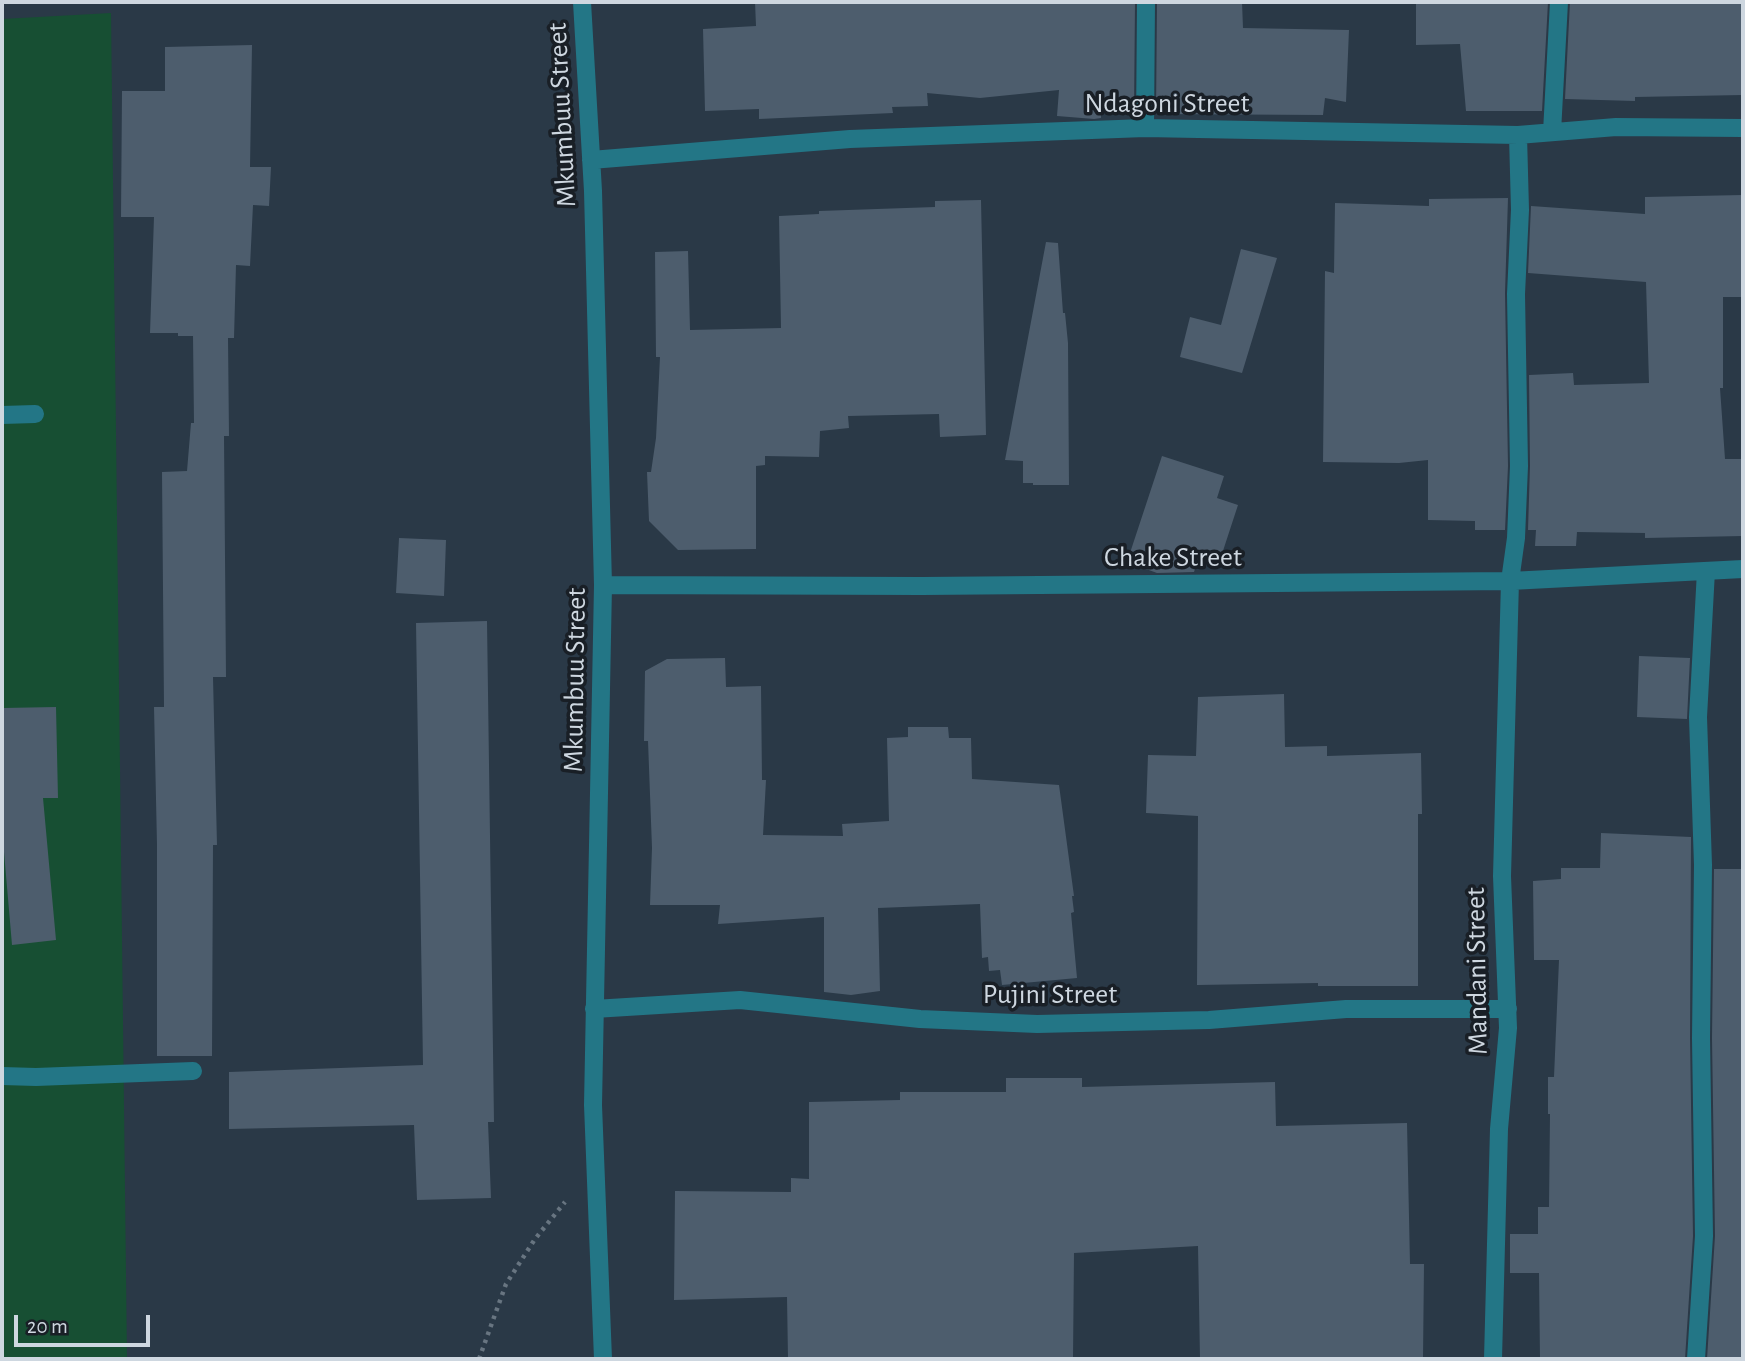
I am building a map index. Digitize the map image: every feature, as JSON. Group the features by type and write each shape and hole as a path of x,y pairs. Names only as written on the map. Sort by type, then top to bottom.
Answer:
{"street":[{"name":"Mkumbuu Street","path":"582,2 591,160 603,585 594,1009 595,1164 603,1359"},
{"path":"1145,128 1146,2"},
{"path":"1552,132 1559,2"},
{"name":"Ndagoni Street","path":"591,160 850,139 1145,128 1518,135 1616,127 1743,128"},
{"name":"Mandani Street","path":"1493,1359 1499,1129 1508,1028 1502,876 1510,581 1516,538 1519,466 1516,295 1520,210 1518,135"},
{"path":"2,415 35,414"},
{"name":"Chake Street","path":"603,585 922,586 1510,581 1743,569"},
{"path":"1696,1359 1704,1236 1701,1038 1703,865 1698,717 1706,571"},
{"name":"Pujini Street","path":"594,1009 740,1000 920,1019 1037,1024 1209,1020 1346,1009 1508,1009"},
{"path":"2,1076 193,1071"}],"path":[{"path":"479,1359 506,1284 535,1239 595,1164"}],"green space":[{"path":"111,13 127,1359 2,1359 2,19"}],"building":[{"path":"755,2 1135,2 1134,114 1101,114 1101,118 1094,119 1057,116 1059,90 980,98 927,93 928,106 892,107 893,113 759,119 759,109 705,111 703,29 756,26"},
{"path":"1157,2 1242,2 1243,28 1349,30 1346,102 1325,98 1323,115 1156,114"},
{"path":"1416,2 1548,2 1542,111 1466,111 1460,44 1416,45"},
{"path":"1570,2 1743,2 1743,95 1635,97 1635,101 1565,99"},
{"path":"252,45 250,167 271,167 269,206 253,205 250,266 236,265 234,338 228,338 229,436 224,436 226,677 213,677 217,845 213,845 212,1056 157,1056 154,707 164,707 162,472 187,471 191,423 194,423 193,336 150,333 154,217 121,217 122,91 165,91 165,47"},
{"path":"1743,195 1743,297 1723,297 1723,388 1720,388 1725,459 1743,459 1743,536 1645,538 1645,533 1577,532 1576,546 1535,546 1536,530 1528,530 1529,375 1573,373 1574,385 1649,383 1646,282 1528,273 1531,206 1645,214 1645,197"},
{"path":"1508,198 1505,293 1508,466 1505,530 1475,530 1475,521 1428,520 1428,460 1399,463 1323,462 1325,271 1334,273 1335,203 1429,206 1429,199"},
{"path":"981,200 986,435 940,437 939,414 848,416 849,428 820,431 819,457 765,456 765,465 756,466 756,549 678,550 649,521 647,472 651,472 656,438 660,357 656,357 655,252 688,251 690,330 781,328 779,216 819,214 819,211 935,207 935,201"},
{"path":"1046,242 1058,243 1068,343 1069,485 1023,483 1023,461 1005,460"},
{"path":"1241,249 1277,258 1242,373 1180,357 1190,317 1221,325"},
{"path":"1162,456 1224,476 1217,498 1238,505 1220,560 1200,553 1194,572 1157,573 1127,562"},
{"path":"399,538 446,540 444,596 396,593"},
{"path":"487,621 494,1122 488,1122 491,1198 417,1200 414,1125 229,1129 229,1072 423,1065 416,623"},
{"path":"1639,656 1690,658 1687,719 1637,717"},
{"path":"725,658 726,687 761,686 762,780 766,780 763,835 843,836 842,824 889,821 887,738 908,737 908,727 948,727 949,738 971,738 972,779 1059,785 1074,896 1074,912 1071,913 1077,978 1002,985 1000,970 989,971 988,957 982,958 980,904 878,908 880,991 851,995 824,992 824,917 718,924 720,905 650,905 652,848 648,741 644,741 645,671 667,659"},
{"path":"1284,694 1285,747 1327,746 1327,756 1421,753 1422,814 1418,814 1418,986 1318,986 1318,983 1197,985 1198,816 1146,813 1148,755 1196,756 1198,697"},
{"path":"56,707 58,798 43,798 56,940 12,945 4,852 3,708"},
{"path":"1601,833 1691,837 1693,1236 1685,1359 1540,1359 1539,1273 1510,1273 1510,1234 1538,1234 1538,1207 1549,1207 1548,1077 1554,1077 1559,960 1534,960 1533,881 1561,879 1561,868 1600,868"},
{"path":"1714,869 1743,869 1743,1359 1707,1359 1715,1236 1712,1038"},
{"path":"1006,1078 1082,1078 1082,1087 1275,1082 1276,1126 1407,1123 1410,1264 1424,1264 1423,1359 1200,1359 1198,1246 1074,1253 1073,1359 788,1359 787,1297 674,1300 675,1191 791,1192 791,1178 809,1179 809,1102 900,1100 900,1092 1006,1092"}]}
